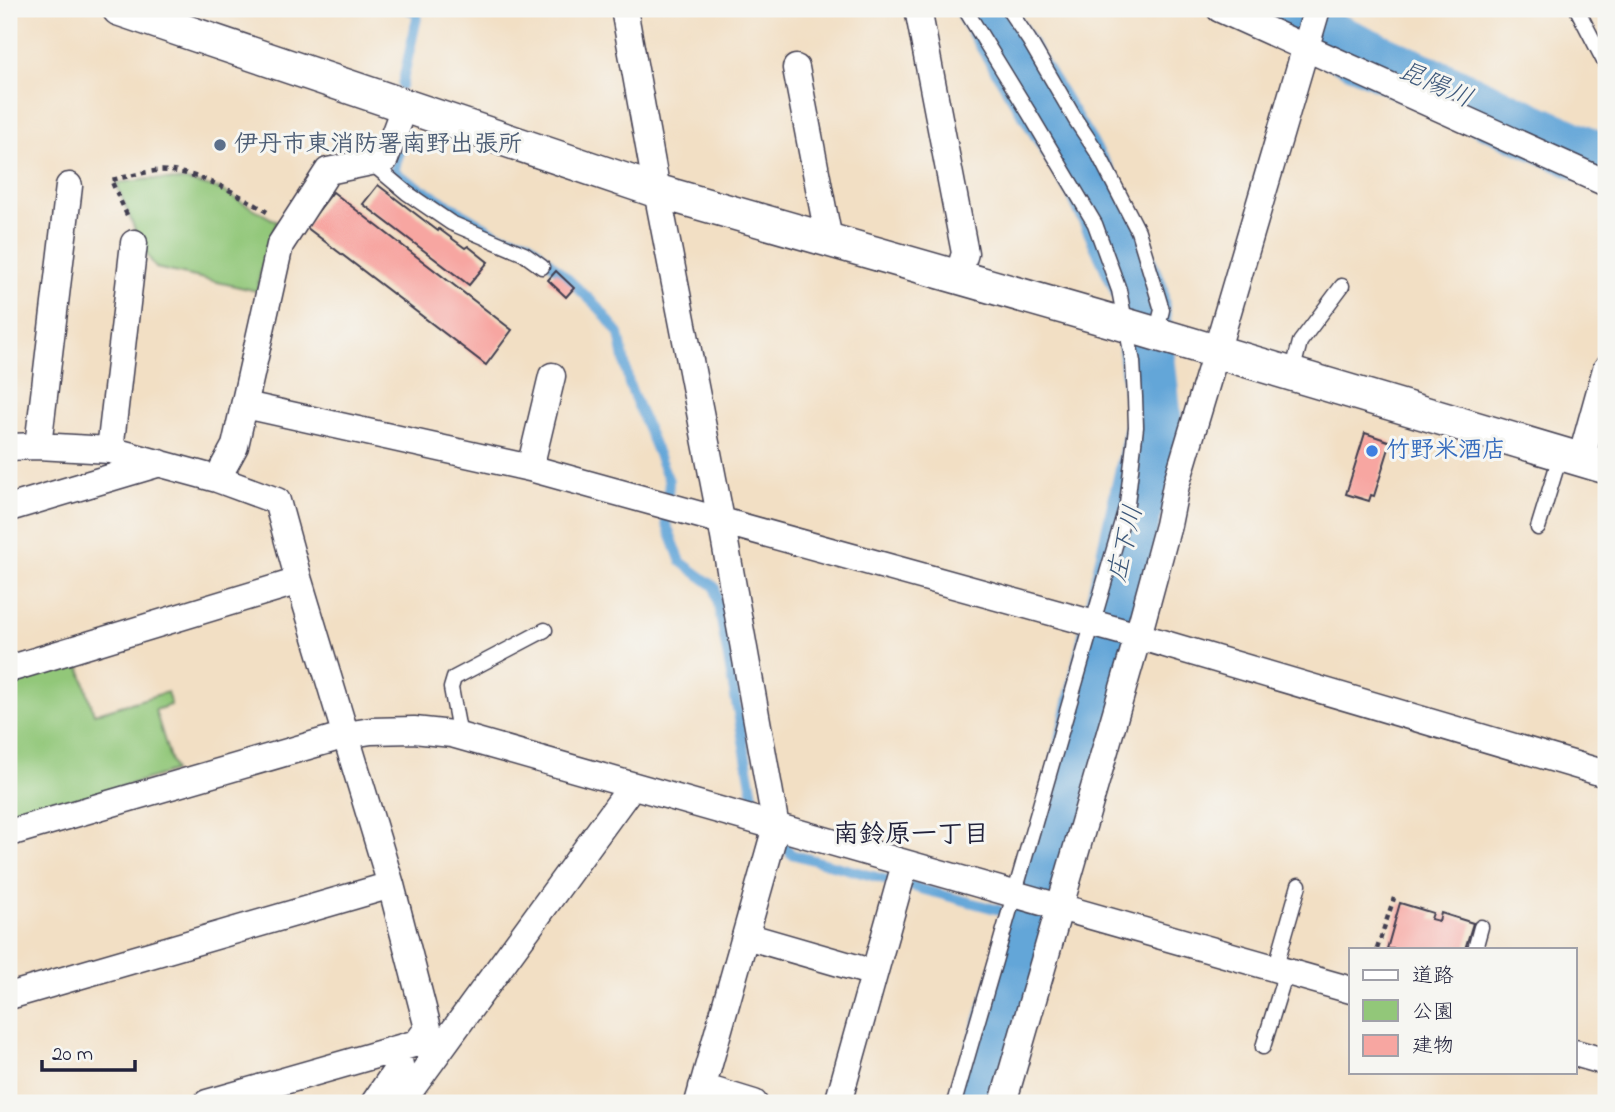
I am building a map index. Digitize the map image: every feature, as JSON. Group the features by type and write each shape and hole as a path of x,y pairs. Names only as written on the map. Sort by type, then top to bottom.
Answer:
{"street":[{"path":"119,9 657,191 1583,459 1606,369"},
{"path":"624,9 776,827 700,1095 754,1103"},
{"path":"918,9 965,253 958,277"},
{"path":"1220,9 1311,29 1606,183"},
{"path":"1004,1103 1053,906 1138,636 1168,526 1175,485 1311,29"},
{"path":"803,75 829,240"},
{"path":"217,479 236,446 280,245 328,171 385,159 405,105"},
{"path":"38,446 69,186"},
{"path":"110,450 134,243"},
{"path":"530,468 552,376"},
{"path":"245,405 530,468 1138,636 1606,774"},
{"path":"9,447 110,450 217,479 277,501 391,884 428,1028 417,1043 207,1103"},
{"path":"9,508 162,463"},
{"path":"9,669 299,581"},
{"path":"9,833 346,735 371,731 414,730 453,734 1349,989"},
{"path":"401,1103 632,786"},
{"path":"838,1103 905,864"},
{"path":"9,996 391,884"},
{"path":"746,936 874,973"},
{"path":"374,1103 400,1065 395,1049"},
{"path":"1576,1053 1606,1062"}],"lane":[{"path":"965,9 1095,224 1119,290 1142,330"},
{"path":"954,1103 1127,504 1136,427 1133,362 1142,330 1162,310 1138,231 1099,155 1008,9"},
{"path":"1577,9 1606,65"},
{"path":"370,162 407,193 452,223 524,254 542,267"},
{"path":"1292,373 1300,342 1342,286"},
{"path":"1538,527 1583,459"},
{"path":"460,736 451,688 454,678 545,630"},
{"path":"1263,1047 1299,885"},
{"path":"1475,948 1481,927"}],"path":[{"path":"134,243 134,230 111,180 157,170 195,175 243,197 292,227"},
{"path":"1377,948 1394,898"}],"green space":[{"path":"151,179 187,181 219,189 277,222 265,250 257,291 156,268 142,247 116,183"},
{"path":"77,657 94,714 167,692 171,705 155,710 174,771 9,820 9,677"}],"building":[{"path":"378,185 438,231 439,229 465,248 468,246 488,262 469,285 363,204"},
{"path":"333,192 512,330 486,365 306,227"},
{"path":"556,271 574,288 566,297 548,280"},
{"path":"1365,433 1391,442 1374,496 1371,495 1369,501 1346,494"},
{"path":"1400,903 1433,913 1431,919 1439,921 1441,913 1473,923 1465,948 1387,948"}],"waterway":[{"path":"402,85 418,13 407,9"},
{"name":"庄下川","path":"977,1103 1068,809 1154,421 1140,291 1091,183 984,9"},
{"name":"昆陽川","path":"1263,9 1606,164"},
{"path":"399,154 394,172 497,234 527,241 599,308 619,334 629,384 669,481 666,523 681,562 715,587 754,801 767,818"},
{"path":"777,834 791,854 999,910"},
{"path":"1016,916 1033,922"}],"place":[{"name":"伊丹市東消防署南野出張所","path":"220,145"},
{"name":"竹野米酒店","path":"1372,451"}],"district":[{"name":"南鈴原一丁目","path":"911,836"}]}
